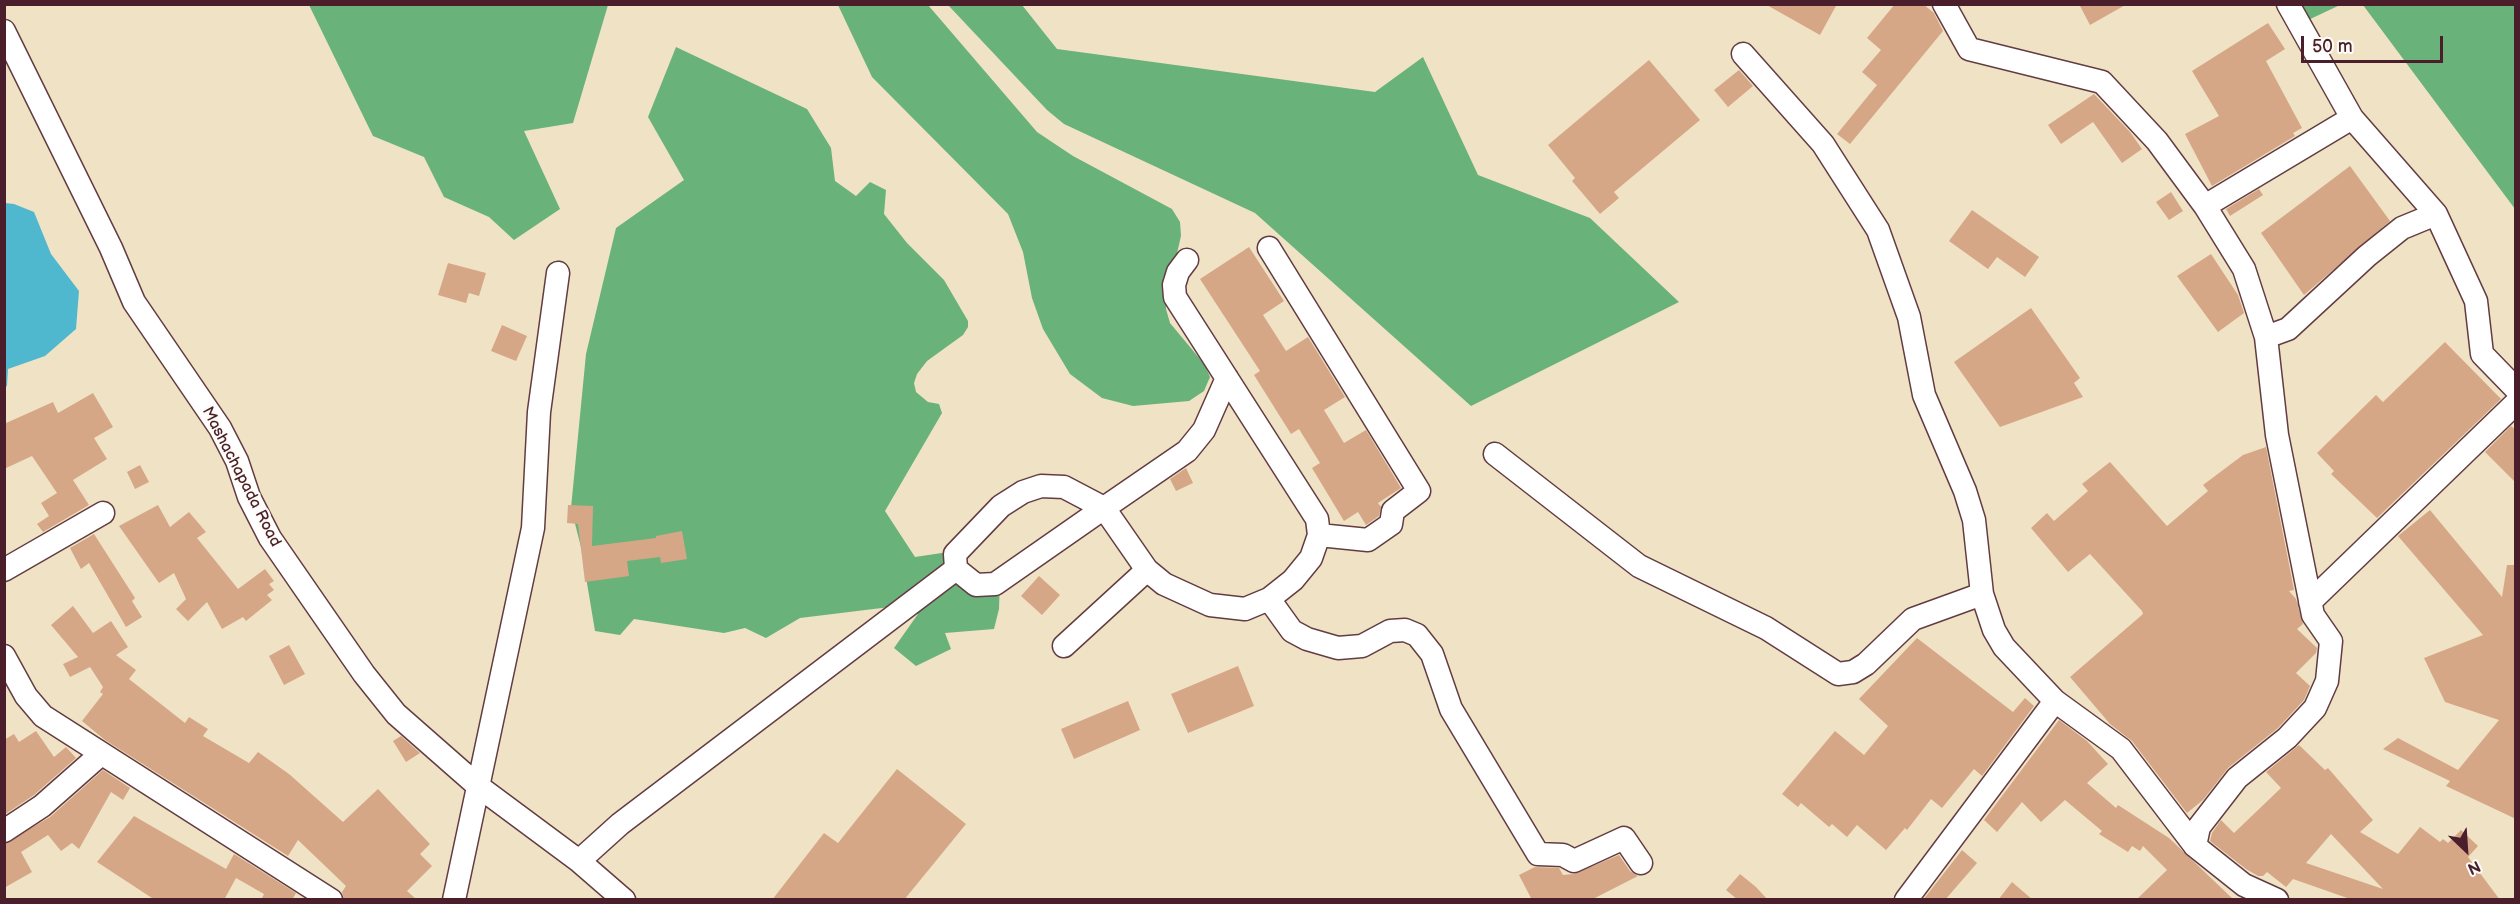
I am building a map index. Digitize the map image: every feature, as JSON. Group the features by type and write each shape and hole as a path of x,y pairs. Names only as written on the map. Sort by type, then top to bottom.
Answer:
{"street":[{"path":"1944,4 1969,49 2102,82 2157,141 2205,206 2244,269 2266,337 2277,435 2310,602 2313,615 2331,641 2326,681 2314,708 2287,738 2237,778 2199,827 2195,846"},
{"path":"2288,4 2352,118 2436,214 2476,301 2482,354 2516,389"},
{"name":"Mashachapada Road","path":"4,31 111,248 134,302 220,428 237,461 249,497 270,538 364,674 396,714 478,786 579,861 624,900"},
{"path":"1743,54 1824,144 1878,230 1909,317 1924,395 1965,490 1974,520 1982,594 1987,614 2004,647 2055,701 2121,749 2195,846 2237,892 2277,900"},
{"path":"2205,206 2352,118"},
{"path":"2266,337 2288,329 2367,256 2402,228 2436,214"},
{"path":"1269,248 1419,491 1393,511 1391,524 1368,540 1319,535"},
{"path":"1187,260 1178,272 1174,285 1175,297 1227,378 1317,519 1319,535 1311,558 1293,580 1269,599 1245,609 1210,604 1164,584 1147,570 1104,508 1064,487 1041,486 1023,492 1001,506 955,554 956,569 976,585 995,584 1104,508 1187,451 1208,423 1227,378"},
{"path":"454,900 533,528 539,412 558,273"},
{"path":"2310,602 2516,403"},
{"path":"1495,454 1639,566 1766,628 1838,674 1853,672 1866,664 1913,619 1982,594"},
{"path":"4,570 103,513"},
{"path":"579,861 620,824 956,569"},
{"path":"1064,646 1147,570"},
{"path":"1269,599 1292,631 1307,639 1338,648 1362,646 1390,631 1405,630 1417,635 1432,654 1451,709 1538,854 1563,855 1574,861 1624,838 1641,863"},
{"path":"4,656 26,696 43,716 331,900"},
{"path":"1906,900 2055,701"},
{"path":"4,831 42,806 101,753"}],"green space":[{"path":"309,5 608,5 573,123 524,131 560,209 514,240 489,217 444,197 424,157 373,136"},
{"path":"838,5 928,5 1037,132 1073,156 1172,209 1180,222 1181,236 1166,309 1170,323 1205,365 1210,377 1204,391 1189,401 1133,406 1102,398 1070,374 1043,329 1032,298 1023,252 1008,214 872,77"},
{"path":"948,5 1022,5 1057,49 1375,92 1423,57 1478,175 1590,218 1679,302 1471,406 1255,213 1064,124 1047,110"},
{"path":"2296,5 2340,5 2306,21"},
{"path":"2363,5 2515,5 2515,209"},
{"path":"676,47 807,109 831,148 835,181 856,196 870,182 886,190 884,214 907,243 944,280 968,321 968,327 963,335 927,361 917,374 914,383 916,392 928,402 939,404 942,413 885,511 915,557 955,551 973,581 1000,580 999,609 994,629 945,633 951,649 916,666 894,648 918,614 898,606 800,618 766,638 745,628 724,633 634,619 620,635 595,631 581,547 571,508 586,354 616,228 684,180 648,117"}],"water":[{"path":"5,203 34,212 51,254 79,291 76,329 45,356 8,369 7,386 5,387"}],"building":[{"path":"1765,4 1837,4 1820,35"},
{"path":"1895,4 1923,4 1934,13 1943,31 1850,144 1837,134 1877,85 1862,72 1881,50 1867,38"},
{"path":"2079,4 2127,4 2090,25"},
{"path":"2268,23 2285,49 2266,61 2302,128 2293,133 2295,136 2212,186 2185,134 2219,116 2192,71"},
{"path":"1649,60 1700,120 1614,192 1619,198 1600,214 1572,181 1575,178 1548,145"},
{"path":"1739,70 1753,86 1728,107 1714,90"},
{"path":"2094,94 2130,132 2142,149 2122,163 2093,122 2061,144 2048,125"},
{"path":"2350,166 2390,221 2304,295 2261,233"},
{"path":"2259,189 2263,195 2230,216 2226,209"},
{"path":"2171,192 2183,211 2169,220 2156,202"},
{"path":"1972,210 2039,257 2025,277 1997,257 1988,269 1949,241"},
{"path":"1249,247 1284,301 1263,315 1286,351 1308,337 1345,397 1324,410 1344,443 1366,430 1401,488 1378,503 1381,507 1379,516 1366,525 1358,512 1344,521 1312,468 1320,463 1299,429 1291,434 1254,375 1260,371 1200,279"},
{"path":"2211,254 2238,295 2244,313 2218,332 2177,276"},
{"path":"448,263 486,273 479,296 469,293 466,303 438,295"},
{"path":"2031,308 2080,378 2074,383 2083,397 2000,427 1954,362"},
{"path":"502,325 527,336 516,361 491,351"},
{"path":"2445,342 2501,399 2377,518 2331,474 2334,471 2317,453 2376,395 2383,402"},
{"path":"93,393 113,427 94,438 107,459 73,480 89,505 43,532 37,524 49,516 41,503 57,493 32,456 4,469 4,424 53,402 58,413"},
{"path":"2511,426 2516,430 2516,483 2485,452"},
{"path":"2266,447 2294,590 2289,591 2296,599 2303,624 2297,629 2317,648 2316,653 2296,673 2310,686 2304,700 2278,728 2228,768 2203,800 2187,813 2132,741 2110,724 2070,677 2143,614 2142,611 2090,554 2068,572 2031,528 2047,513 2054,521 2088,491 2082,484 2110,462 2167,526 2208,491 2203,485 2243,455"},
{"path":"140,465 149,482 135,489 127,472"},
{"path":"1186,468 1193,483 1176,491 1170,479"},
{"path":"158,505 170,527 189,512 206,532 197,538 238,589 265,569 274,581 269,584 274,590 267,595 272,600 246,621 243,617 222,629 207,602 188,621 176,609 186,599 174,573 159,583 119,526"},
{"path":"568,505 593,506 592,546 656,538 656,536 682,531 687,559 661,563 660,557 627,561 629,576 585,582 578,524 567,523"},
{"path":"2430,510 2502,597 2507,565 2516,565 2516,819 2446,786 2450,781 2383,749 2398,738 2458,770 2499,720 2445,702 2424,658 2483,635 2398,536"},
{"path":"94,534 135,598 132,601 142,617 126,627 89,563 81,569 70,548"},
{"path":"1039,576 1060,595 1042,615 1021,596"},
{"path":"73,606 93,633 111,621 128,647 116,655 136,670 129,679 185,723 189,717 208,729 203,736 249,763 258,752 289,774 343,822 378,789 430,844 420,854 432,866 407,891 417,900 344,900 342,892 346,886 298,840 288,856 105,740 82,721 103,694 100,692 103,687 90,667 70,677 63,664 78,657 51,625"},
{"path":"1917,638 2013,712 2025,698 2034,706 1982,776 1974,769 1942,808 1931,799 1907,830 1905,828 1886,850 1857,825 1847,837 1832,824 1829,827 1801,803 1798,807 1782,794 1835,731 1864,755 1888,726 1859,699"},
{"path":"289,645 305,674 284,685 269,656"},
{"path":"1238,666 1254,706 1188,733 1171,694"},
{"path":"1128,701 1140,730 1074,759 1061,729"},
{"path":"2059,720 2087,741 2108,764 2087,783 2116,808 2118,805 2169,838 2234,900 2136,900 2167,870 2143,846 2140,851 2132,846 2128,852 2099,834 2102,831 2065,800 2041,822 2022,802 1997,832 1984,820"},
{"path":"36,731 54,757 66,747 76,758 34,795 4,815 4,740 14,734 19,742"},
{"path":"401,736 420,753 406,762 393,741"},
{"path":"2299,745 2325,770 2328,768 2373,820 2360,832 2398,854 2420,827 2440,842 2443,839 2448,843 2461,830 2478,846 2468,857 2500,900 2353,900 2293,879 2286,887 2267,872 2263,876 2258,876 2210,841 2212,833 2221,820 2234,833 2281,788 2266,772","holes":["2331,834 2383,889 2306,863"]},
{"path":"897,769 966,824 904,900 772,900 824,833 838,843"},
{"path":"103,770 130,788 123,800 111,792 79,849 72,843 61,851 48,835 21,852 32,872 4,888 4,844 50,817"},
{"path":"134,816 226,869 234,854 296,893 292,900 261,900 264,894 236,878 224,900 155,900 97,862"},
{"path":"1962,850 1977,863 1945,900 1923,900"},
{"path":"1619,855 1630,871 1638,876 1591,900 1532,900 1519,875 1535,867 1559,868 1563,875 1574,874"},
{"path":"1740,874 1768,900 1738,900 1726,890"},
{"path":"2012,882 2033,900 1998,900"}]}
